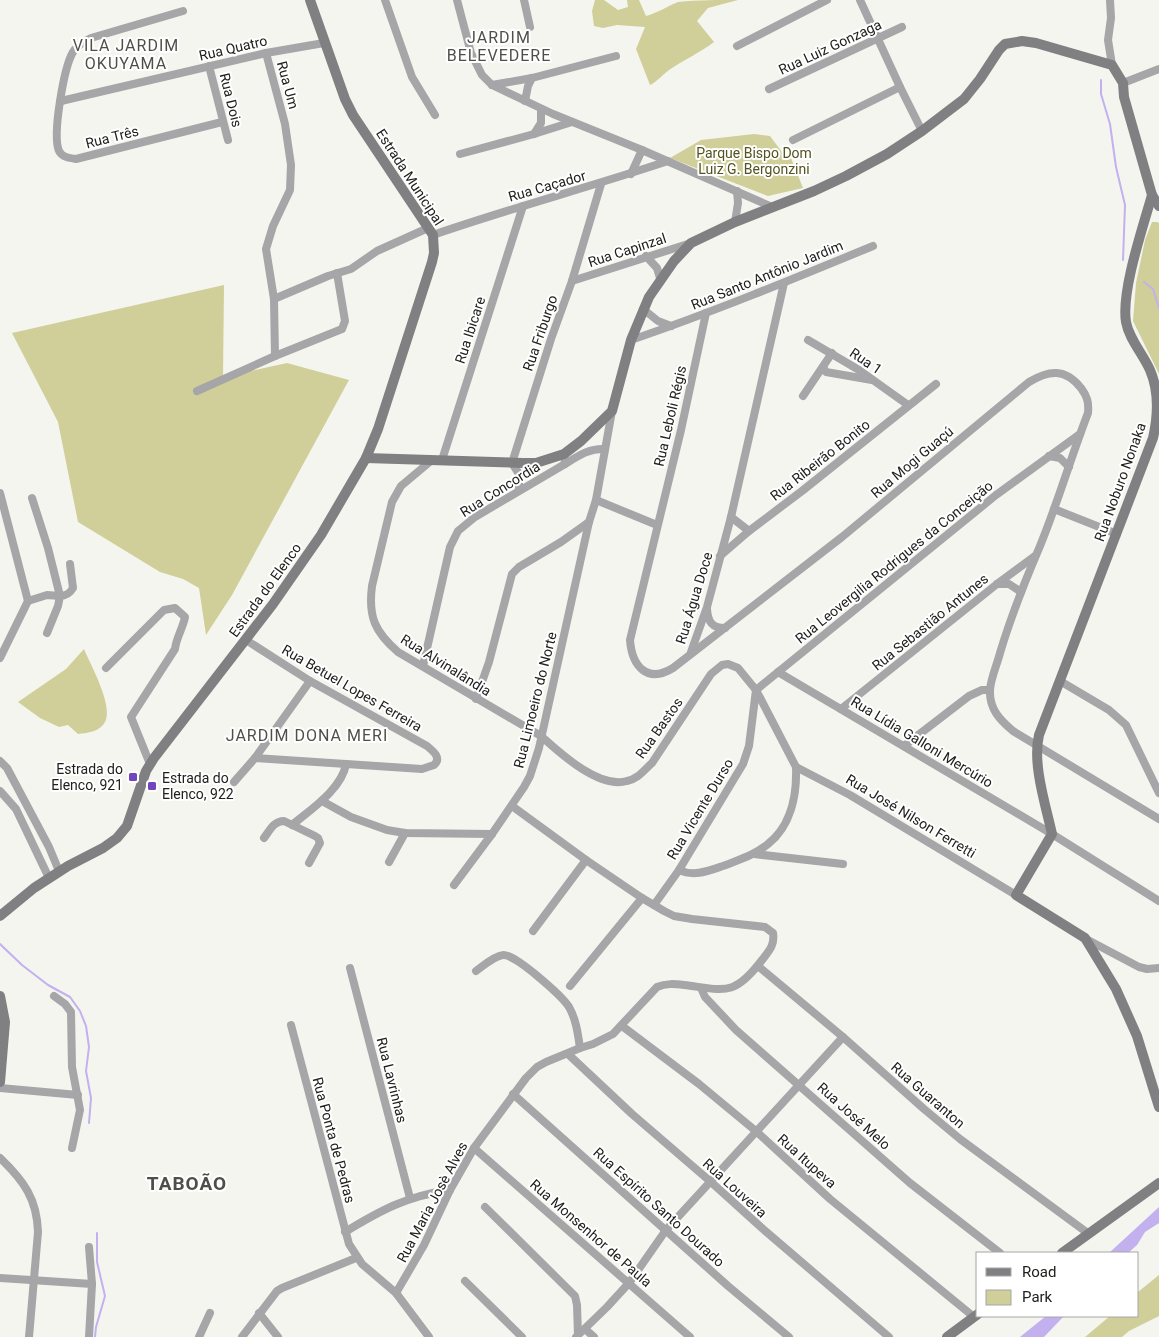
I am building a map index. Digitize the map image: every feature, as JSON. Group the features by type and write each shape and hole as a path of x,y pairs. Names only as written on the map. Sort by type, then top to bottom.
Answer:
{"street":[{"name":"Estrada Municipal","path":"310,0 345,99 353,115 430,231 434,253 429,274 378,429 366,458"},
{"path":"385,0 412,77 435,115"},
{"path":"453,0 457,0 471,53 482,75 492,86 541,109 668,161 772,207"},
{"path":"524,0 530,27"},
{"path":"737,46 826,0"},
{"path":"860,0 922,131"},
{"path":"1110,0 1111,18 1108,40 1112,65 1122,84 1152,195 1159,206"},
{"name":"Rua Três","path":"183,11 91,38 80,44 73,52 68,63 60,101 56,132 60,152 64,156 76,159 222,122"},
{"name":"Rua Luiz Gonzaga","path":"769,89 902,27"},
{"path":"657,525 596,500 612,411 631,340 643,310 660,278 691,243 735,222 846,176 887,154 922,131 964,99 1005,44 1013,41 1036,43 1112,65"},
{"name":"Rua Quatro","path":"60,101 266,53 324,42"},
{"name":"Rua Um","path":"266,53 285,124 291,165 290,190 273,226 266,249 274,299 275,356"},
{"path":"492,86 532,78 616,56"},
{"name":"Rua Dois","path":"209,66 228,140"},
{"path":"1122,84 1159,69"},
{"path":"526,101 528,86 532,78"},
{"path":"793,140 900,87"},
{"path":"534,134 540,123 541,109"},
{"path":"460,154 572,122"},
{"path":"631,174 642,150"},
{"name":"Rua Caçador","path":"274,299 350,269 377,251 430,231 601,184 668,161"},
{"name":"Rua Friburgo","path":"512,463 548,348 572,281 601,184"},
{"path":"735,222 738,202 737,191"},
{"name":"Rua Noburo Nonaka","path":"1037,746 1060,680 1153,438 1156,420 1154,386 1150,370 1131,335 1125,314 1132,271 1152,195"},
{"name":"Rua Ibicare","path":"437,460 523,206"},
{"name":"Rua Capinzal","path":"572,281 691,243"},
{"name":"Rua Santo Antônio Jardim","path":"631,340 706,314 873,246"},
{"path":"646,256 657,268 660,278"},
{"path":"197,391 275,356 342,329 345,321 337,273"},
{"name":"Rua Água Doce","path":"657,525 630,640 638,666 646,672 654,674 664,673 691,653 707,607 730,517 784,283"},
{"path":"643,310 658,321 671,326"},
{"name":"Rua Leboli Régis","path":"657,525 681,430 706,314"},
{"name":"Rua 1","path":"808,340 832,353 908,405"},
{"path":"803,396 832,353"},
{"path":"823,367 826,372 833,375 874,381"},
{"name":"Rua Mogi Guaçú","path":"691,653 842,537 1029,382 1042,375 1054,373 1065,374 1074,379 1086,395 1089,404 1088,413 1080,434"},
{"name":"Rua Ribeirão Bonito","path":"720,556 936,384"},
{"path":"564,459 612,411"},
{"path":"1080,434 1054,509 1006,632 990,690 994,711 1000,720 1013,731 1159,819"},
{"name":"Rua Leovergilia Rodrigues da Conceição","path":"756,690 996,495 1080,434"},
{"path":"366,458 536,463 564,459 605,449"},
{"path":"1049,456 1060,458 1069,467"},
{"name":"Estrada do Elenco","path":"0,916 49,878 117,838 127,826 150,764 246,640 321,535 366,458"},
{"name":"Rua Concordia","path":"423,666 453,538 474,517 519,490 564,459"},
{"name":"Rua Alvinalândia","path":"437,460 401,486 392,502 370,598 371,614 376,628 398,652 541,736"},
{"path":"512,463 520,474 519,490"},
{"path":"0,493 28,600 0,658"},
{"path":"32,498 48,548 60,596 47,633"},
{"name":"Rua Limoeiro do Norte","path":"454,886 512,806 530,776 541,736 589,522 596,500"},
{"path":"1054,509 1116,534"},
{"path":"730,517 749,531"},
{"path":"476,699 489,662 512,574 519,567 589,522"},
{"name":"Rua Sebastião Antunes","path":"841,709 997,584 1035,556"},
{"path":"28,600 48,595 65,596 74,588 70,564"},
{"path":"997,584 1009,584 1021,592"},
{"path":"707,607 709,621 717,627 726,628"},
{"path":"106,668 164,610 175,608 185,617 184,626 175,649 132,717 150,764"},
{"name":"Rua Betuel Lopes Ferreira","path":"246,640 310,681 427,746 438,757 437,762 432,766 422,769 346,764"},
{"name":"Rua Bastos","path":"541,736 576,764 604,780 616,783 628,781 639,776 652,763 711,674 717,668 722,665 738,668 756,690"},
{"name":"Rua Lídia Galloni Mercúrio","path":"778,672 1052,834 1159,901"},
{"path":"1060,680 1109,710 1126,725 1159,793"},
{"path":"234,782 255,758 310,681"},
{"path":"679,870 688,874 695,874 754,854 768,845 777,836 788,817 797,784 796,768 756,690"},
{"name":"Rua Vicente Durso","path":"654,905 679,870 743,764 749,746 756,690"},
{"path":"904,746 969,696 982,690 990,690"},
{"path":"1016,895 1052,834 1038,764 1037,746"},
{"path":"255,758 346,764 343,774 322,801 292,825"},
{"path":"0,761 7,768 60,871"},
{"name":"Rua José Nilson Ferretti","path":"796,768 850,795 1085,938 1140,967 1147,969 1159,968"},
{"path":"0,791 16,809 49,878"},
{"path":"322,801 351,817 371,825 405,833 492,834"},
{"path":"512,806 586,860 654,905"},
{"path":"264,838 277,822 284,821 318,838 319,846 309,863"},
{"path":"389,862 405,833"},
{"path":"754,854 843,864"},
{"path":"533,931 586,860"},
{"path":"570,986 642,898"},
{"name":"Rua Maria Josè Alves","path":"396,1293 424,1245 450,1190 474,1148 513,1094 537,1067 580,1048 605,1040 622,1026 658,987 676,984 724,990 732,988 758,966 773,944 773,933 769,929 754,925 674,916 654,905"},
{"name":"Rua José Nilson Ferretti","path":"1085,938 1116,989 1127,1013 1137,1036 1159,1107"},
{"path":"476,970 499,956 505,955 531,970 568,1006 574,1017 580,1048"},
{"name":"Rua Guaranton","path":"758,966 960,1139 1089,1234"},
{"name":"Rua Lavrinhas","path":"350,968 410,1198"},
{"name":"Rua José Melo","path":"701,988 705,997 736,1030 910,1183 999,1252"},
{"path":"0,996 5,1022 0,1082"},
{"path":"54,996 65,1004 71,1012 72,1067 78,1095 79,1118 72,1148"},
{"name":"Rua Ponta de Pedras","path":"291,1025 345,1232 356,1258"},
{"name":"Rua Itupeva","path":"622,1026 699,1084 757,1132 830,1199 976,1316"},
{"path":"577,1336 629,1283 666,1230 843,1037"},
{"name":"Rua Louveira","path":"568,1054 632,1114 762,1229 888,1337"},
{"path":"0,1088 78,1095"},
{"name":"Rua Espírito Santo Dourado","path":"513,1094 789,1337"},
{"name":"Rua Monsenhor de Paula","path":"474,1148 690,1337"},
{"path":"0,1158 20,1179 33,1202 38,1220 29,1337"},
{"path":"1063,1252 1159,1183"},
{"path":"345,1232 383,1210 410,1198 450,1190"},
{"path":"485,1208 575,1296 577,1305 577,1336"},
{"path":"88,1337 92,1284 89,1247"},
{"path":"242,1337 277,1291 356,1258 396,1293 429,1337"},
{"path":"0,1278 92,1284"},
{"path":"465,1281 522,1337"},
{"path":"199,1337 210,1314"},
{"path":"259,1314 278,1337"},
{"path":"947,1337 976,1316"},
{"path":"585,1329 594,1337"}],"green space":[{"path":"595,0 604,0 618,10 628,7 627,0 639,0 646,16 678,2 738,0 708,8 697,21 714,42 674,66 650,85 636,49 645,27 617,25 603,28 594,26 592,11"},
{"name":"Parque Bispo Dom Luiz G. Bergonzini","path":"754,134 770,136 785,156 791,158 803,188 768,196 670,158 701,140"},
{"path":"1152,222 1159,223 1159,374 1133,321 1136,283 1145,240"},
{"path":"224,285 223,377 287,363 349,380 232,595 206,635 199,588 183,579 160,572 78,522 58,422 12,333"},
{"path":"84,649 101,687 107,709 103,725 88,733 78,734 68,725 59,727 40,718 18,702 66,669"},
{"path":"1159,1275 1159,1316 1129,1331 1122,1337 1085,1337 1109,1317 1139,1317 1139,1291"}],"shaded area":[{"path":"1159,1207 1159,1223 1145,1232 1137,1245 1129,1252 1110,1252"},
{"path":"1045,1317 1063,1317 1044,1337 1020,1337"}],"waterway":[{"path":"1101,80 1101,94 1110,124 1116,167 1125,205 1123,260"},
{"path":"1144,282 1153,289 1159,308"},
{"path":"0,944 22,965 48,985 70,997 80,1011 86,1026 89,1047 86,1071 91,1098 89,1123"},
{"path":"95,1337 105,1296 97,1262 97,1233"}],"place":[{"name":"Estrada do Elenco, 921","path":"133,777"},
{"name":"Estrada do Elenco, 922","path":"152,786"}],"district":[{"name":"JARDIM BELEVEDERE","path":"499,46"},
{"name":"VILA JARDIM OKUYAMA","path":"126,54"},
{"name":"JARDIM DONA MERI","path":"307,735"},
{"name":"TABOÃO","path":"187,1183"}]}
